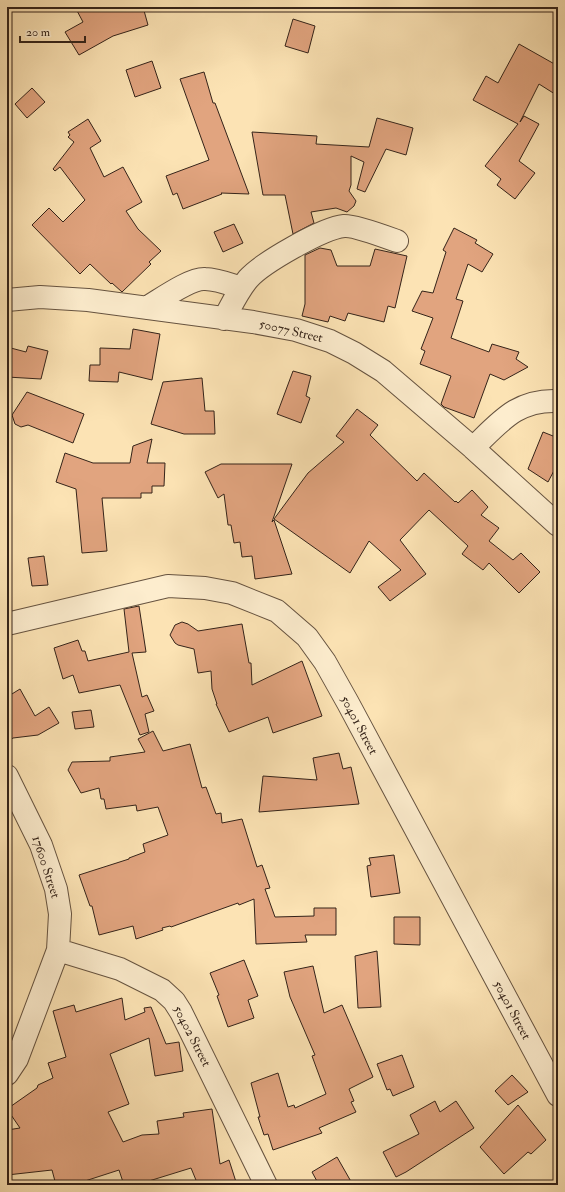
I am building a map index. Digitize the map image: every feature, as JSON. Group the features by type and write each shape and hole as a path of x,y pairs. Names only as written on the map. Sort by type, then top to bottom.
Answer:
{"street":[{"path":"224,319 241,288 266,264 292,249 337,228 344,226 352,227 397,241"},
{"path":"146,308 185,285 203,279 221,282 241,288"},
{"name":"50077 Street","path":"7,300 40,297 88,300 296,330 330,341 354,353 382,371 473,448 558,525"},
{"path":"473,448 504,418 524,406 544,400 558,401"},
{"name":"50401 Street","path":"7,624 168,586 205,588 232,593 277,612 307,637 325,662 344,696 558,1095"},
{"name":"17600 Street","path":"7,776 41,845 56,888 60,914 58,950 17,1058 7,1074"},
{"name":"50402 Street","path":"58,950 120,969 162,990 174,1001 181,1012 266,1185"}],"building":[{"path":"75,7 143,7 148,25 113,36 79,55 65,32 83,22"},
{"path":"293,19 315,26 308,53 285,46"},
{"path":"519,44 558,66 558,96 539,84 520,122 524,116 539,124 519,161 535,173 515,199 497,185 501,179 485,166 518,124 473,100 486,76 498,83"},
{"path":"152,61 161,88 135,97 126,70"},
{"path":"204,72 213,103 215,103 249,194 221,193 222,194 183,209 177,193 173,195 166,176 209,160 180,79"},
{"path":"32,88 45,102 27,118 15,104"},
{"path":"377,118 413,128 406,155 386,149 365,192 357,189 364,162 351,156 351,185 349,191 356,201 354,206 347,212 336,208 311,212 314,223 293,234 285,195 263,195 252,132 317,136 316,144 369,147"},
{"path":"88,119 101,141 90,148 104,177 123,167 142,202 126,211 138,229 161,251 149,262 151,264 122,292 112,283 111,284 90,264 80,274 32,225 49,208 63,222 85,200 60,167 55,171 53,169 74,142 68,137 70,135 68,132"},
{"path":"234,224 243,243 223,252 214,232"},
{"path":"454,228 477,240 475,243 493,254 482,272 468,264 456,299 463,301 451,338 489,352 492,344 519,352 516,359 528,367 504,380 490,374 474,418 444,407 441,404 451,376 420,364 425,351 421,349 433,318 412,311 422,291 433,293 446,252 443,250"},
{"path":"320,248 331,250 337,266 370,266 375,249 407,256 395,308 388,306 384,322 348,313 345,321 330,316 328,322 302,316 305,304 305,255"},
{"path":"133,329 160,334 152,380 119,372 118,382 89,381 90,365 100,365 100,348 130,349"},
{"path":"28,346 48,351 41,379 7,377 7,347 26,352"},
{"path":"293,371 311,376 306,396 310,398 301,423 277,414"},
{"path":"202,378 205,411 214,411 215,434 184,434 151,424 163,382"},
{"path":"27,392 84,414 73,443 28,425 21,427 15,424 12,415"},
{"path":"357,409 378,425 370,435 417,481 424,473 455,502 456,501 458,503 472,490 488,507 481,515 499,528 489,541 513,560 521,553 540,572 519,593 489,563 483,570 462,554 468,546 429,510 400,540 426,574 390,601 378,587 401,570 369,541 350,573 274,519 308,473 344,442 336,436"},
{"path":"543,432 558,438 558,463 548,482 528,469"},
{"path":"152,439 147,463 165,463 164,486 152,486 152,493 141,493 141,498 102,498 107,551 82,553 76,489 56,482 65,453 93,463 130,463 133,446"},
{"path":"221,464 292,464 272,522 274,520 292,574 255,579 252,556 242,557 240,542 234,543 231,525 228,525 224,494 218,498 205,472"},
{"path":"44,556 48,585 32,586 28,558"},
{"path":"139,606 146,652 132,653 142,697 147,695 154,711 145,714 149,732 140,735 120,685 79,693 73,675 63,679 54,648 78,640 82,651 85,651 88,661 129,652 124,609"},
{"path":"182,622 198,631 242,624 249,663 251,663 252,685 302,661 322,716 273,733 268,717 229,732 216,704 212,689 211,671 198,673 194,649 178,645 170,635 175,625"},
{"path":"20,689 35,716 49,707 59,723 38,735 13,738 7,742 7,697"},
{"path":"91,710 94,727 75,729 72,712"},
{"path":"153,731 163,751 190,744 202,788 206,787 216,814 221,813 222,823 242,819 257,867 262,865 270,888 265,889 275,917 314,916 314,908 336,908 336,935 305,935 307,942 256,944 254,899 239,905 238,903 171,927 162,928 163,930 136,939 133,926 99,935 92,906 90,906 79,875 129,859 145,852 143,844 168,835 158,807 137,811 136,805 106,809 104,799 101,799 99,788 81,793 68,770 72,762 110,761 110,757 145,752 138,739"},
{"path":"339,753 343,769 351,767 359,804 259,812 263,776 317,780 313,758"},
{"path":"394,855 400,893 371,897 367,866 371,865 369,858"},
{"path":"394,917 420,917 420,945 394,944"},
{"path":"377,951 381,1007 358,1008 355,956"},
{"path":"244,960 258,996 248,1000 254,1018 228,1027 217,996 219,995 210,973"},
{"path":"313,966 324,1013 342,1005 373,1077 349,1089 354,1101 351,1102 356,1112 319,1128 322,1133 273,1150 268,1134 264,1135 258,1117 260,1117 251,1083 278,1073 288,1107 294,1105 295,1108 326,1094 312,1056 315,1055 290,997 284,972"},
{"path":"122,998 125,1020 145,1012 144,1008 151,1007 166,1044 179,1042 183,1071 155,1076 149,1038 110,1054 129,1104 108,1112 123,1142 142,1135 159,1134 157,1121 184,1117 183,1113 212,1109 220,1164 229,1160 237,1185 198,1185 191,1168 136,1185 124,1185 119,1170 85,1181 86,1185 56,1185 52,1170 7,1175 7,1130 20,1128 7,1109 37,1088 38,1085 53,1078 48,1063 66,1057 53,1011 74,1005 76,1012"},
{"path":"402,1055 414,1087 393,1096 390,1089 387,1090 377,1064"},
{"path":"512,1075 528,1092 508,1105 495,1091"},
{"path":"435,1101 440,1112 456,1101 474,1128 396,1177 383,1152 419,1134 410,1115"},
{"path":"518,1105 546,1140 531,1154 528,1152 504,1174 480,1147"},
{"path":"337,1157 353,1185 319,1185 312,1172"}]}
